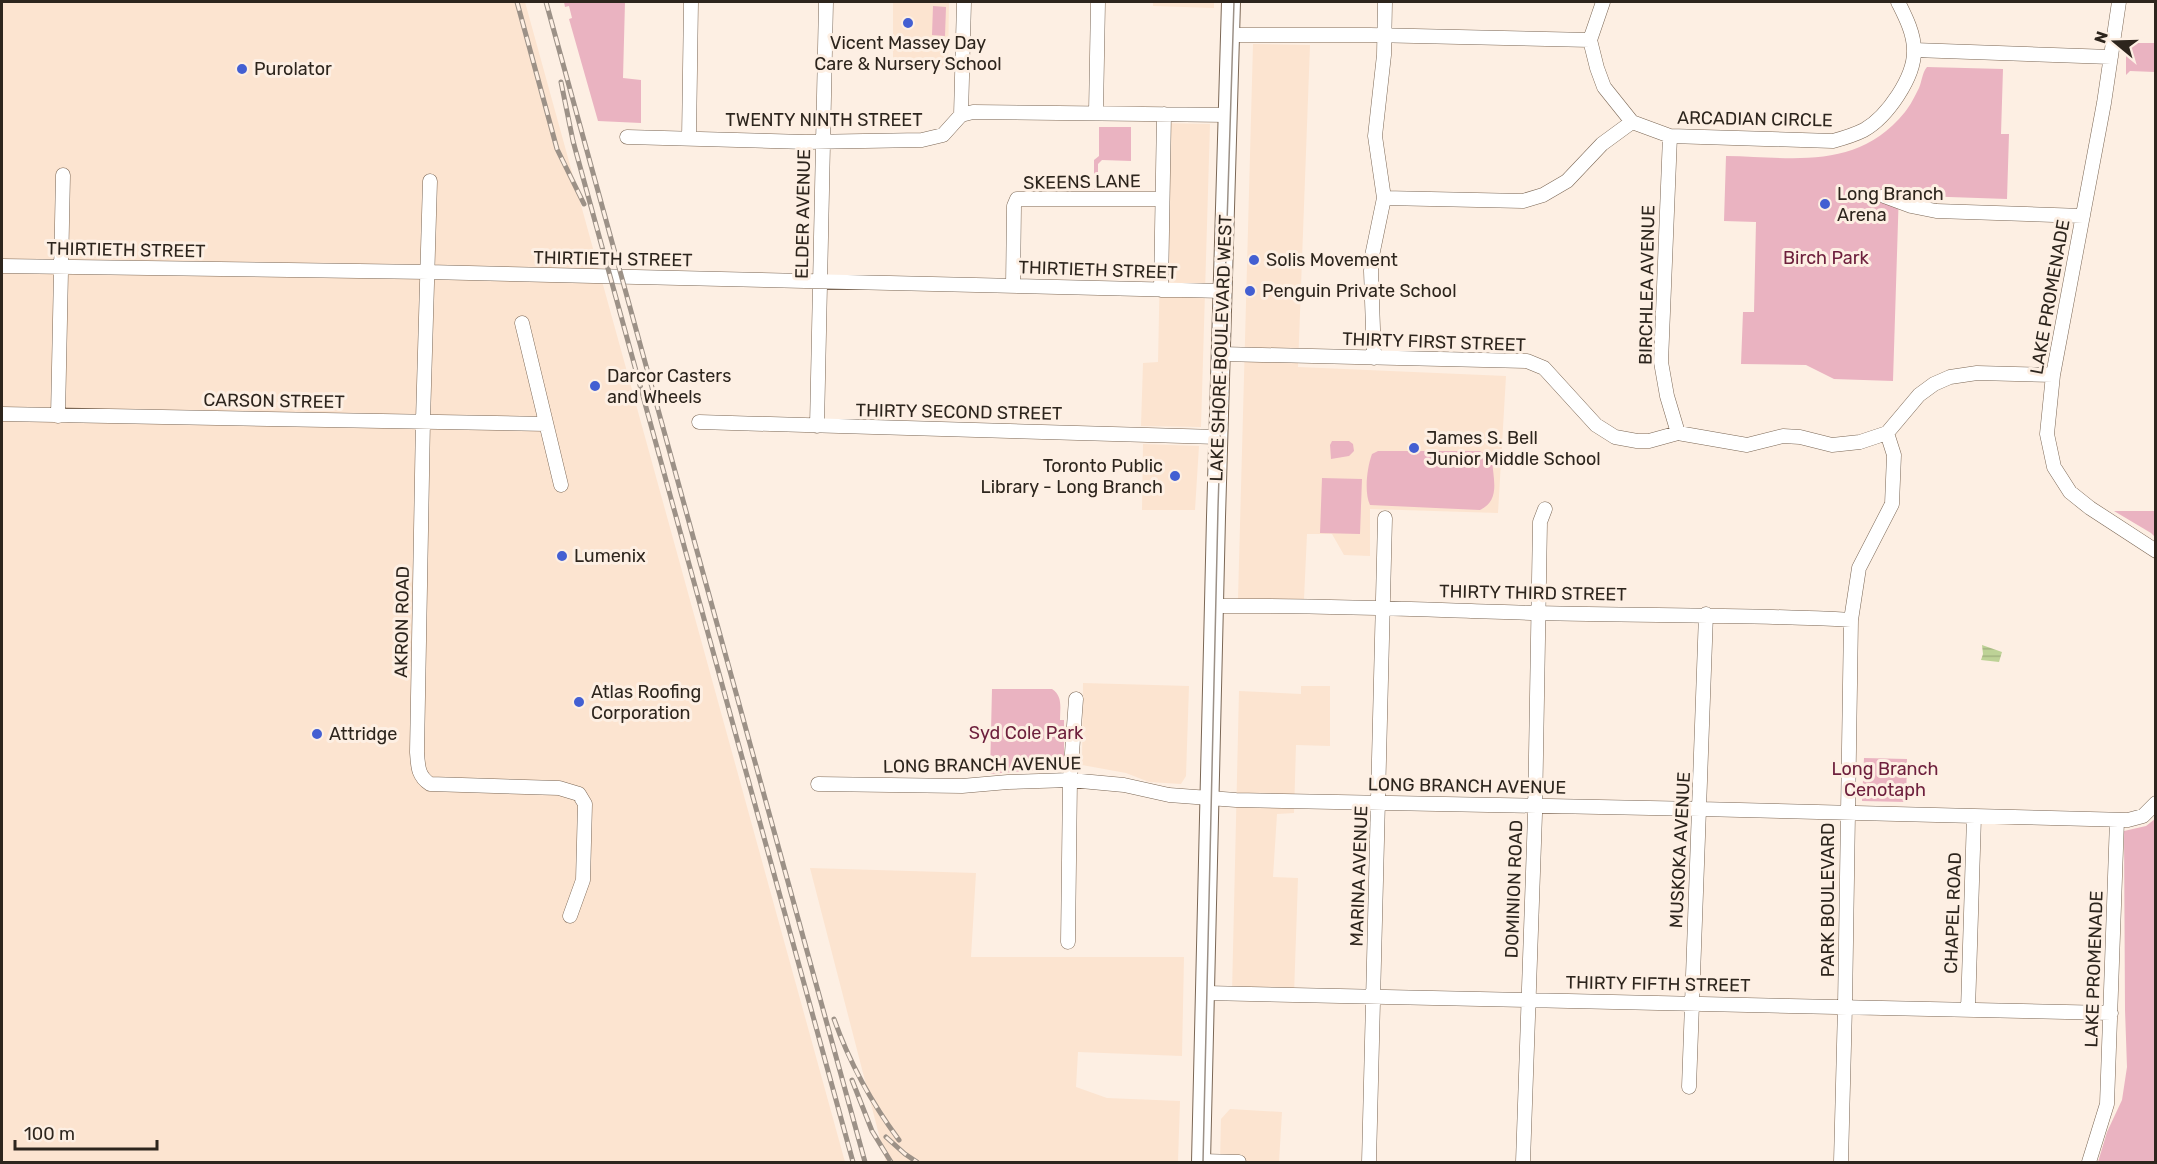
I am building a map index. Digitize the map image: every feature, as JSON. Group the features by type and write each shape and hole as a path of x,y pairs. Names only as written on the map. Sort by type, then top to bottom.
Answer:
{"main road":[{"name":"LAKE SHORE BOULEVARD WEST","path":"1199,1158 1207,914 1218,884 1220,811 1199,784 1201,714 1212,694 1232,2"}],"street":[{"path":"689,138 691,2"},
{"name":"ELDER AVENUE","path":"817,426 826,2"},
{"path":"964,2 961,115 973,112 1228,115"},
{"path":"1096,112 1098,2"},
{"path":"1374,358 1371,271 1384,198 1375,136 1385,35 1385,2"},
{"path":"1384,198 1523,201 1567,181 1602,144 1632,122 1604,87 1590,40 1603,2"},
{"path":"1898,2 1912,38 1914,50 2111,57"},
{"name":"LAKE PROMENADE","path":"2119,2 2104,103 2053,375 2047,434 2051,458 2062,481 2080,501 2156,550"},
{"path":"1230,35 1385,35 1590,40"},
{"name":"ARCADIAN CIRCLE","path":"1632,122 1670,136 1833,141 1869,126 1896,98 1912,62 1914,50"},
{"name":"SKEENS LANE","path":"1161,290 1164,114"},
{"name":"TWENTY NINTH STREET","path":"627,137 822,142 922,140 943,135 961,115"},
{"name":"BIRCHLEA AVENUE","path":"1670,136 1661,362 1667,396 1678,433"},
{"path":"58,416 63,175"},
{"name":"AKRON ROAD","path":"429,181 418,771 430,784 559,788 579,794 585,804 583,880 570,916"},
{"path":"1884,196 1911,206 1936,211 2083,216"},
{"name":"SKEENS LANE","path":"1013,286 1014,206 1017,200 1161,199"},
{"name":"THIRTIETH STREET","path":"2,266 428,272 1222,291"},
{"path":"522,323 561,485"},
{"name":"THIRTY FIRST STREET","path":"1221,354 1527,361 1544,368 1596,425 1615,436 1637,441 1648,441 1678,433 1738,445 1792,436 1840,446 1887,433"},
{"path":"1887,433 1919,395 1934,384 1950,377 1977,373 2053,375"},
{"name":"CARSON STREET","path":"2,414 546,424"},
{"name":"THIRTY SECOND STREET","path":"699,422 1218,437"},
{"name":"PARK BOULEVARD","path":"1841,1162 1851,620 1858,568 1892,504 1894,455 1887,433"},
{"name":"DOMINION ROAD","path":"1523,1162 1535,806 1540,522 1545,509"},
{"name":"MARINA AVENUE","path":"1369,1162 1372,996 1380,802 1385,518"},
{"name":"THIRTY THIRD STREET","path":"1214,606 1706,614 1851,620"},
{"name":"MUSKOKA AVENUE","path":"1689,1087 1706,614"},
{"path":"1068,942 1070,780 1076,699"},
{"name":"LONG BRANCH AVENUE","path":"818,784 962,786 1070,780 1124,785 1169,795 1210,799 2117,820"},
{"path":"2117,820 2143,816 2156,803"},
{"name":"CHAPEL ROAD","path":"1968,1010 1974,817"},
{"name":"LAKE PROMENADE","path":"2089,1162 2107,1104 2117,820"},
{"name":"THIRTY FIFTH STREET","path":"1206,993 2111,1013"},
{"path":"1199,1158 1239,1162"}],"shaded area":[{"path":"2,2 525,2 845,1162 2,1162"},
{"path":"893,2 949,2 948,66 893,65"},
{"path":"1153,2 1214,2 1214,8 1153,6"},
{"path":"1253,44 1310,45 1298,367 1506,376 1498,513 1370,509 1370,556 1344,555 1332,534 1307,534 1304,599 1238,599"},
{"path":"1159,123 1210,124 1201,427 1141,426 1143,363 1158,362 1161,216"},
{"path":"1143,444 1199,446 1195,510 1142,510"},
{"path":"1982,645 2002,652 1999,662 1981,660"},
{"path":"1083,683 1189,686 1186,776 1181,784 1149,782 1126,773 1082,765"},
{"path":"1301,686 1330,686 1330,746 1296,745 1294,813 1277,814 1273,877 1298,878 1294,995 1232,993 1239,691 1301,694"},
{"path":"810,868 976,873 971,957 1184,957 1182,1056 1078,1052 1076,1087 1107,1098 1180,1101 1178,1162 886,1162"},
{"path":"1230,1109 1282,1112 1279,1162 1220,1162 1221,1119"}],"green space":[{"path":"564,2 625,2 623,78 641,80 641,123 598,121 569,19 572,18 569,6 565,7"},
{"path":"933,6 946,7 945,36 932,35"},
{"path":"2126,43 2155,43 2155,72 2130,71 2126,75"},
{"name":"Birch Park","path":"1927,67 2003,69 2001,134 2009,134 2007,199 1920,196 1899,190 1893,381 1834,379 1806,365 1741,364 1743,312 1754,312 1756,222 1724,221 1726,156 1800,158 1845,152 1866,144 1886,131 1905,112 1919,88"},
{"path":"1099,127 1131,127 1131,161 1102,160 1098,164 1098,190 1094,190 1094,160 1099,156"},
{"path":"1332,441 1349,441 1353,444 1354,451 1349,456 1331,459"},
{"path":"1378,451 1480,451 1492,459 1494,488 1491,501 1480,510 1370,505 1367,494 1369,466 1372,454"},
{"path":"1322,478 1362,479 1360,534 1320,533"},
{"path":"2114,511 2155,511 2155,537 2151,533"},
{"name":"Syd Cole Park","path":"992,689 1052,689 1056,692 1060,703 1060,720 1064,720 1064,761 1060,768 990,774"},
{"name":"Long Branch Cenotaph","path":"1864,758 1907,759 1906,802 1862,801"},
{"path":"2155,819 2155,1162 2098,1162 2107,1132 2122,1100 2127,1067 2124,831 2146,826"}],"tram line":[{"path":"1203,1162 1218,508 1234,2"}],"railway":[{"path":"517,2 557,149 584,204"},
{"path":"546,2 865,1162"},
{"path":"561,82 573,141 853,1162"},
{"path":"834,1019 862,1082 899,1140"},
{"path":"852,1080 872,1131 891,1162"},
{"path":"886,1137 917,1162"}],"place":[{"name":"Vicent Massey Day Care & Nursery School","path":"908,23"},
{"name":"Purolator","path":"242,69"},
{"name":"Long Branch Arena","path":"1825,204"},
{"name":"Solis Movement","path":"1254,260"},
{"name":"Penguin Private School","path":"1250,291"},
{"name":"Darcor Casters and Wheels","path":"595,386"},
{"name":"James S. Bell Junior Middle School","path":"1414,448"},
{"name":"Toronto Public Library - Long Branch","path":"1175,476"},
{"name":"Lumenix","path":"562,556"},
{"name":"Atlas Roofing Corporation","path":"579,702"},
{"name":"Attridge","path":"317,734"}]}
